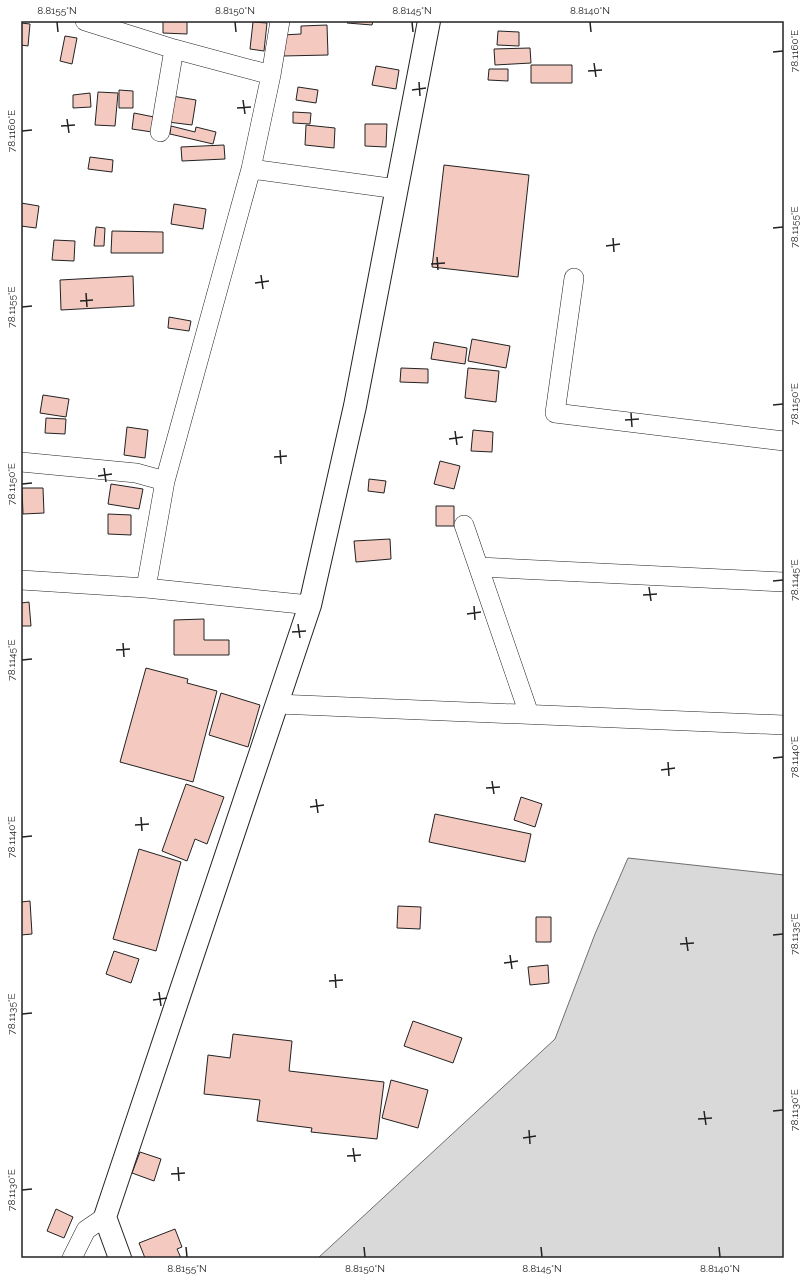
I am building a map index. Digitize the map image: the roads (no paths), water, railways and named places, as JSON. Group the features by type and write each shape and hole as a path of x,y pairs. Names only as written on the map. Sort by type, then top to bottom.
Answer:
{"street":[{"path":"84,21 174,49 271,75"},
{"path":"146,588 165,481 251,169 271,75 280,21"},
{"path":"72,1258 86,1230 105,1217 310,605 355,406 429,21"},
{"path":"160,132 174,49"},
{"path":"251,169 397,189"},
{"path":"574,278 555,412 784,441"},
{"path":"21,462 136,472 165,481"},
{"path":"464,525 529,714"},
{"path":"479,567 784,582"},
{"path":"21,580 146,588 310,605"},
{"path":"277,704 784,725"},
{"path":"105,1217 120,1258"}]}
